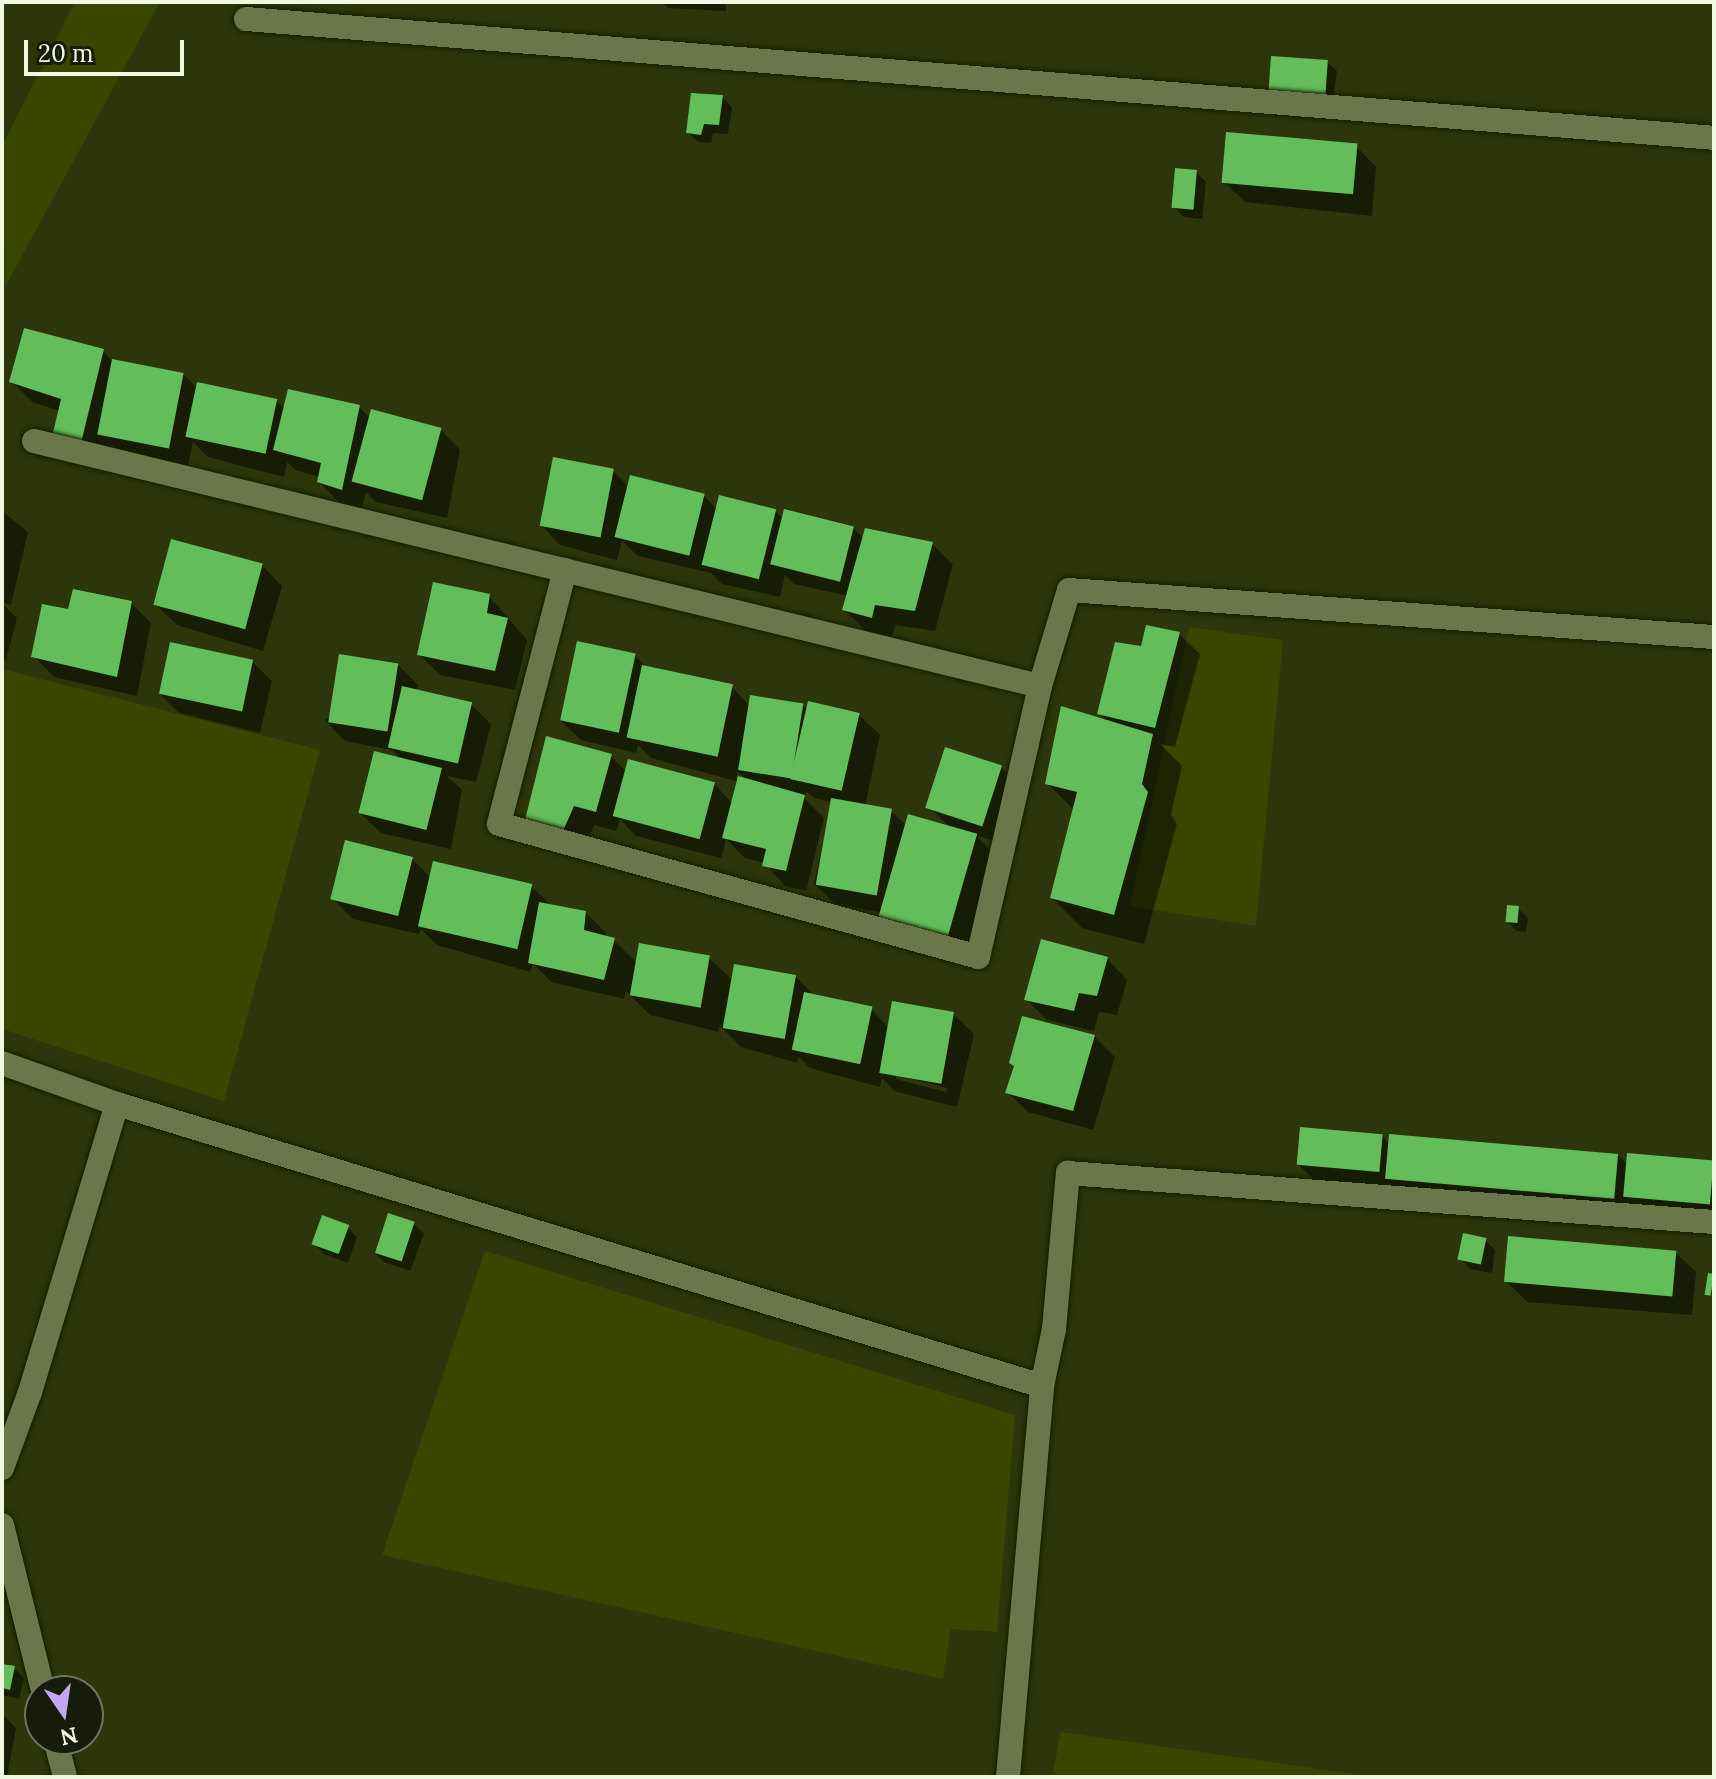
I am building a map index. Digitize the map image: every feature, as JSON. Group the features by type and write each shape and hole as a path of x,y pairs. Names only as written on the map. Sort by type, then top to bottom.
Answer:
{"street":[{"path":"246,19 1714,138"},
{"path":"34,441 1040,686"},
{"path":"565,570 499,824 978,957 1040,686 1069,590 1714,637"},
{"path":"2,1063 117,1104 1042,1386"},
{"path":"2,1468 30,1392 117,1104"},
{"path":"1008,1777 1042,1386 1054,1329 1068,1173 1714,1222"},
{"path":"2,1525 39,1675"},
{"path":"59,1755 65,1777"}],"green space":[{"path":"75,2 160,2 5,287 2,146"},
{"path":"1189,627 1283,640 1256,926 1130,906"},
{"path":"2,669 320,750 224,1101 2,1029"},
{"path":"485,1251 1015,1415 997,1632 951,1629 943,1679 382,1555"},
{"path":"1061,1732 1375,1777 1059,1777 1053,1771"}],"building":[{"path":"1271,56 1328,60 1325,99 1268,95"},
{"path":"691,93 723,95 719,125 704,124 701,135 686,133"},
{"path":"1226,132 1357,144 1353,194 1222,183"},
{"path":"1175,168 1197,170 1193,210 1172,208"},
{"path":"24,328 104,349 81,443 52,437 61,399 9,382"},
{"path":"112,359 184,373 169,449 97,435"},
{"path":"197,382 277,399 266,454 185,437"},
{"path":"288,389 360,405 342,490 317,482 321,463 273,450"},
{"path":"371,409 442,428 422,500 352,481"},
{"path":"553,457 614,469 601,538 540,526"},
{"path":"630,475 705,494 689,556 615,537"},
{"path":"719,495 776,509 759,579 702,565"},
{"path":"784,509 854,526 840,582 770,564"},
{"path":"865,528 933,542 915,611 875,605 872,618 842,610"},
{"path":"171,539 263,564 245,629 153,605"},
{"path":"433,582 490,594 487,613 508,618 495,671 417,655"},
{"path":"73,589 132,601 117,677 31,657 42,604 68,609"},
{"path":"1146,625 1180,632 1155,728 1097,714 1115,642 1141,646"},
{"path":"577,641 636,653 619,733 560,720"},
{"path":"170,642 253,660 242,712 159,694"},
{"path":"339,654 398,663 387,732 328,722"},
{"path":"642,665 733,684 718,757 627,737"},
{"path":"402,686 472,702 458,764 388,747"},
{"path":"750,695 803,703 791,779 738,770"},
{"path":"808,701 860,713 842,791 790,779"},
{"path":"1061,706 1153,734 1142,784 1148,792 1114,915 1050,898 1077,792 1045,784"},
{"path":"546,736 612,754 596,812 574,806 563,831 525,820"},
{"path":"945,747 1002,766 982,826 925,808"},
{"path":"374,751 442,768 426,830 359,813"},
{"path":"628,759 715,782 700,839 613,816"},
{"path":"738,776 805,795 786,871 762,866 766,849 722,838"},
{"path":"831,798 892,809 877,895 816,885"},
{"path":"908,814 977,834 948,937 879,917"},
{"path":"345,840 413,857 398,916 330,899"},
{"path":"433,861 532,884 517,949 418,926"},
{"path":"539,902 586,911 584,930 615,938 604,980 528,963"},
{"path":"1507,905 1519,906 1517,923 1506,922"},
{"path":"1041,939 1108,957 1097,996 1079,993 1074,1011 1024,1000"},
{"path":"639,943 710,956 701,1008 630,995"},
{"path":"734,964 796,975 785,1039 723,1028"},
{"path":"804,992 872,1007 860,1064 792,1050"},
{"path":"892,1001 954,1012 941,1084 879,1073"},
{"path":"1022,1016 1095,1035 1073,1111 1005,1093 1014,1066 1009,1063"},
{"path":"1300,1127 1383,1134 1379,1172 1297,1165"},
{"path":"1389,1134 1618,1154 1614,1199 1385,1179"},
{"path":"1627,1153 1714,1161 1710,1204 1623,1197"},
{"path":"388,1213 415,1222 402,1262 375,1253"},
{"path":"322,1215 349,1225 339,1254 311,1244"},
{"path":"1463,1233 1486,1238 1481,1264 1457,1259"},
{"path":"1508,1236 1676,1251 1672,1297 1504,1282"},
{"path":"1708,1273 1714,1274 1710,1296 1705,1295"},
{"path":"2,1664 15,1666 10,1690 2,1688"}]}
